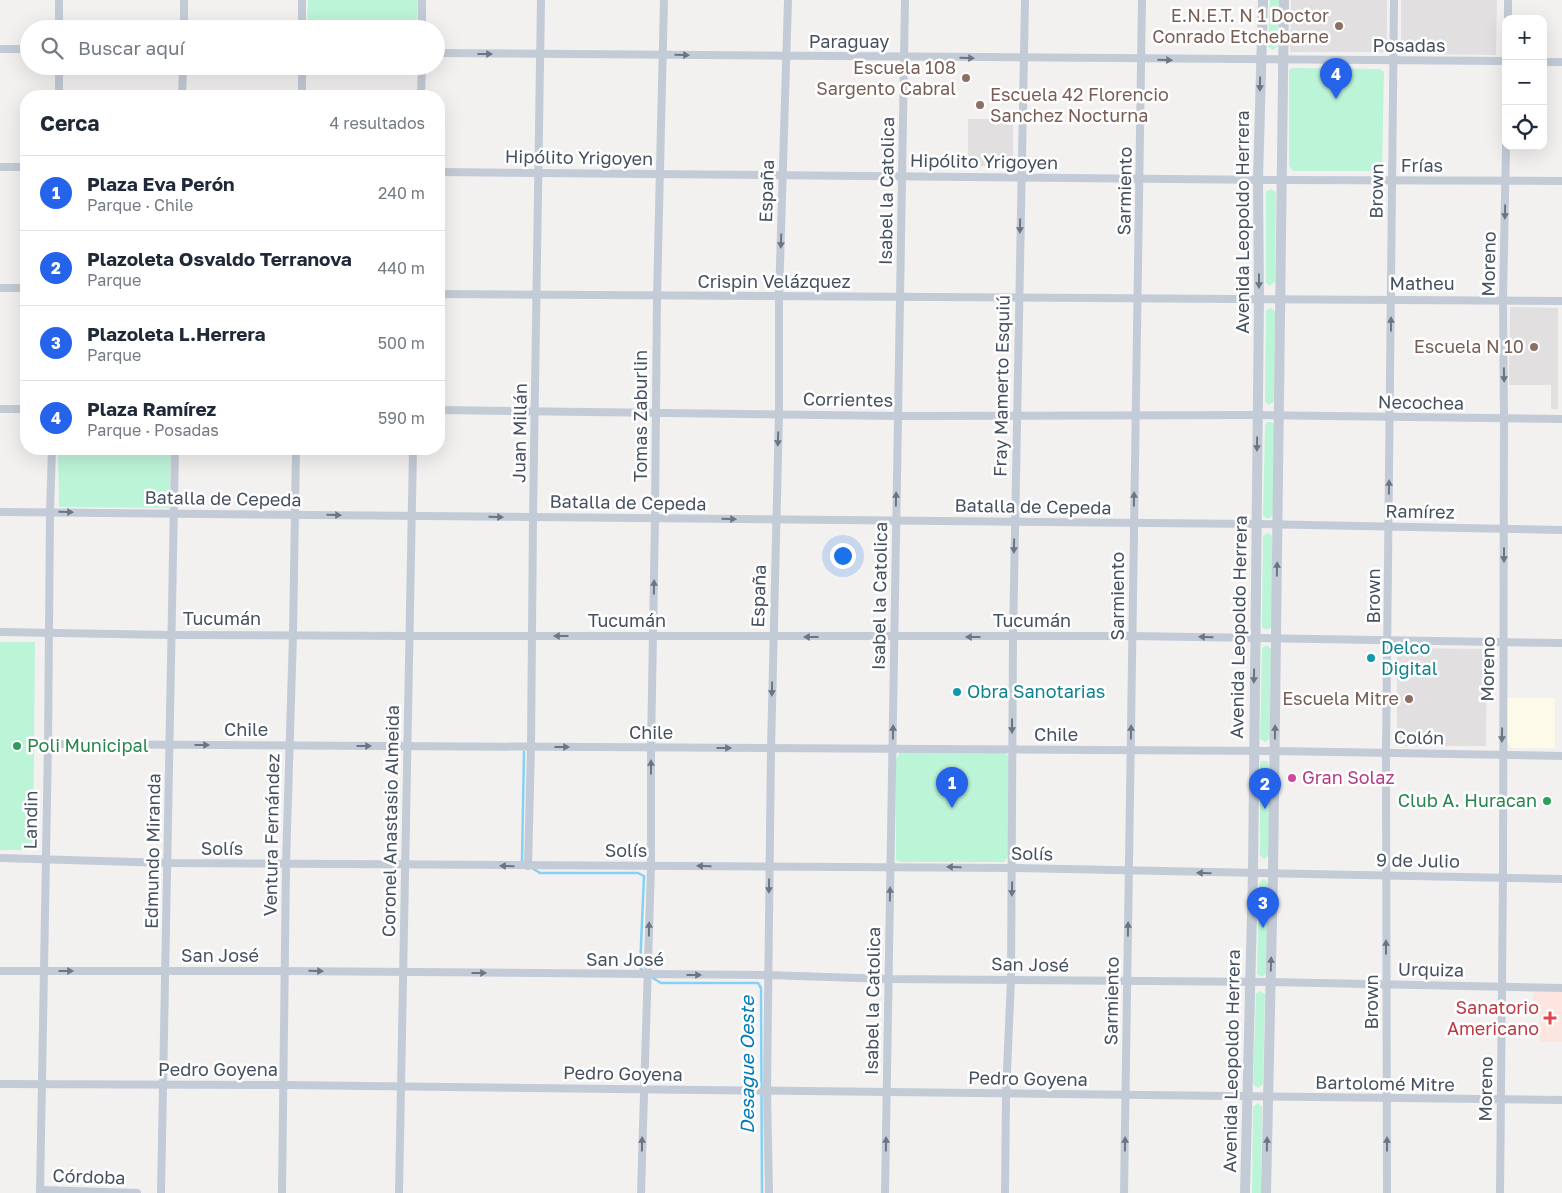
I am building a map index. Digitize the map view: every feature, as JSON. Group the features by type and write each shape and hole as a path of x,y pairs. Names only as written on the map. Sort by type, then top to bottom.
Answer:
{"street":[{"path":"59,0 59,20"},
{"path":"184,0 184,20"},
{"path":"302,0 302,20"},
{"path":"422,0 422,20"},
{"name":"Juan Millán","path":"528,866 541,0"},
{"name":"Tomas Zaburlin","path":"641,1193 648,975 650,748 656,518 657,296 664,0"},
{"name":"España","path":"769,1193 767,1090 771,749 779,413 779,297 788,0"},
{"name":"Isabel la Catolica","path":"885,1193 905,0"},
{"name":"Fray Mamerto Esquiú","path":"1005,1193 1012,868 1013,637 1025,0"},
{"name":"Sarmiento","path":"1124,1193 1142,0"},
{"name":"Avenida Leopoldo Herrera","path":"1245,1193 1253,873 1259,299 1258,180 1263,0"},
{"name":"Avenida Leopoldo Herrera","path":"1266,1193 1275,751 1284,0"},
{"name":"Brown","path":"1387,1193 1386,752 1394,0"},
{"path":"1508,0 1508,15"},
{"path":"0,49 20,50"},
{"name":"Paraguay","path":"445,53 1261,60"},
{"path":"1261,60 1283,61"},
{"name":"Posadas","path":"1283,61 1502,61"},
{"path":"1547,62 1562,62"},
{"path":"58,90 59,75"},
{"path":"182,90 183,75"},
{"path":"302,75 302,90"},
{"path":"421,90 422,75"},
{"name":"Moreno","path":"1500,1193 1504,641 1503,300 1506,150"},
{"path":"0,167 20,167"},
{"name":"Hipólito Yrigoyen","path":"445,172 1258,180"},
{"name":"Frías","path":"1258,180 1562,181"},
{"path":"0,288 20,288"},
{"name":"Crispin Velázquez","path":"445,294 1259,299"},
{"name":"Matheu","path":"1259,299 1562,301"},
{"path":"0,409 20,409"},
{"name":"Corrientes","path":"445,410 898,416 1258,416"},
{"name":"Necochea","path":"1258,416 1562,420"},
{"name":"Landin","path":"40,1192 52,455"},
{"name":"Edmundo Miranda","path":"161,1193 169,863 169,745 175,455"},
{"name":"Ventura Fernández","path":"282,1193 286,864 296,455"},
{"name":"Coronel Anastasio Almeida","path":"400,1193 413,455"},
{"name":"Batalla de Cepeda","path":"0,512 1278,524"},
{"name":"Ramírez","path":"1278,524 1562,530"},
{"name":"Tucumán","path":"0,632 410,636 1132,636 1562,643"},
{"name":"Chile","path":"48,744 1253,752"},
{"name":"Colón","path":"1253,752 1386,752 1562,756"},
{"name":"Solís","path":"0,858 169,863 528,866 890,866 1253,873"},
{"name":"9 de Julio","path":"1253,873 1562,879"},
{"name":"San José","path":"0,971 166,970 768,975 888,979 1250,983"},
{"name":"Urquiza","path":"1250,983 1562,988"},
{"name":"Pedro Goyena","path":"0,1084 767,1090 1247,1097"},
{"name":"Bartolomé Mitre","path":"1247,1097 1562,1100"},
{"name":"Córdoba","path":"40,1192 137,1193"}],"shaded area":[{"name":"E.N.E.T. N 1 Doctor Conrado Etchebarne","path":"1291,0 1387,0 1387,52 1290,52"},
{"path":"1401,0 1497,0 1496,55 1401,54"},
{"path":"968,119 1013,119 1013,166 968,166"},
{"name":"Escuela N 10","path":"1510,307 1558,308 1558,409 1551,409 1551,385 1509,385"},
{"name":"Escuela Mitre","path":"1397,648 1487,649 1486,746 1397,746"},
{"path":"1507,698 1555,698 1555,748 1512,748 1507,743"},
{"name":"Sanatorio Americano","path":"1533,992 1562,992 1562,1042 1540,1042 1539,1009 1533,1009"}],"green space":[{"path":"308,0 418,0 417,20 307,20"},
{"path":"1270,0 1279,0 1278,46 1273,50 1268,47"},
{"path":"1292,68 1380,69 1384,72 1382,169 1378,171 1293,171 1289,166 1289,70"},
{"path":"1271,189 1276,192 1275,282 1270,286 1266,283 1266,192"},
{"path":"1270,308 1275,311 1274,401 1269,405 1265,402 1266,311"},
{"path":"1267,422 1272,422 1274,425 1273,515 1268,519 1263,516 1265,425"},
{"path":"58,455 171,455 169,508 59,507"},
{"path":"1268,533 1272,536 1272,627 1267,630 1262,627 1263,536"},
{"name":"Poli Municipal","path":"0,642 35,642 33,850 0,850"},
{"path":"1267,645 1271,649 1270,738 1265,742 1260,739 1262,648"},
{"path":"900,752 1005,753 1009,757 1008,856 1004,862 900,862 896,860 896,760"},
{"path":"1262,761 1267,761 1269,765 1269,855 1264,859 1260,855 1260,764"},
{"path":"1264,879 1268,883 1266,974 1261,977 1257,974 1259,883"},
{"path":"1260,991 1265,994 1263,1084 1258,1088 1253,1084 1256,994"},
{"path":"1258,1103 1262,1107 1261,1193 1252,1193 1253,1107"}],"waterway":[{"name":"Desague Oeste","path":"524,752 522,861 525,863"},
{"name":"Desague Oeste","path":"532,868 540,873 638,873 644,876 640,968 643,971"},
{"name":"Desague Oeste","path":"653,978 661,983 758,983 761,988 762,1193"}],"place":[{"name":"E.N.E.T. N 1 Doctor Conrado Etchebarne","path":"1339,26"},
{"name":"Escuela 108 Sargento Cabral","path":"966,78"},
{"name":"Plaza Ramírez","path":"1336,99"},
{"name":"Escuela 42 Florencio Sanchez Nocturna","path":"980,105"},
{"name":"Escuela N 10","path":"1534,347"},
{"name":"Delco Digital","path":"1371,658"},
{"name":"Obra Sanotarias","path":"957,692"},
{"name":"Escuela Mitre","path":"1409,699"},
{"name":"Poli Municipal","path":"17,746"},
{"name":"Gran Solaz","path":"1292,778"},
{"name":"Club A. Huracan","path":"1547,801"},
{"name":"Plaza Eva Perón","path":"952,808"},
{"name":"Plazoleta Osvaldo Terranova","path":"1265,809"},
{"name":"Plazoleta L.Herrera","path":"1263,928"},
{"name":"Sanatorio Americano","path":"1550,1018"}]}
